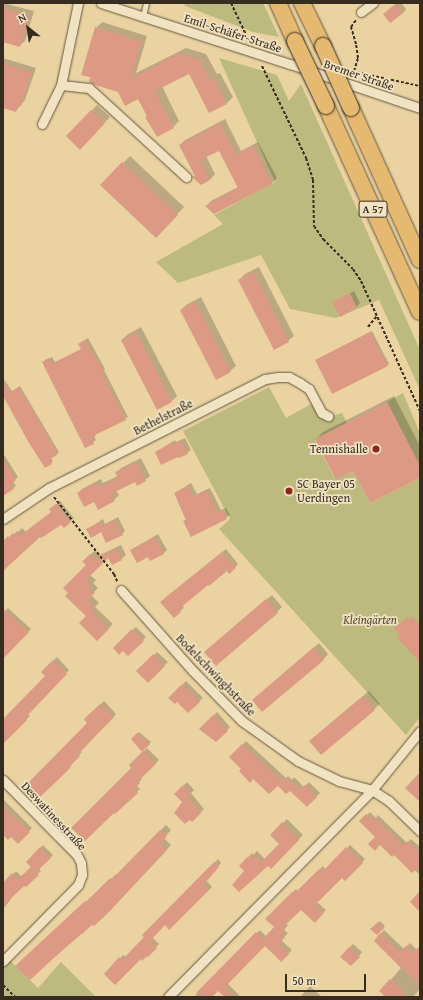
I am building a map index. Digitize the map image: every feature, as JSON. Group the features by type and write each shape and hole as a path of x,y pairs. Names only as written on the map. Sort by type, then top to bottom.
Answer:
{"highway":[{"name":"A 57","path":"278,3 420,312"},
{"name":"A 57","path":"302,3 420,260"}],"street":[{"path":"42,124 61,85 78,3"},
{"name":"Emil-Schäfer-Straße","path":"101,3 290,64"},
{"path":"361,12 373,3"},
{"name":"Bremer Straße","path":"290,64 420,108"},
{"path":"61,85 89,88 186,177"},
{"name":"Bethelstraße","path":"3,519 49,488 265,379 289,377 300,383 309,389 322,413 328,416"},
{"name":"Bodelschwinghstraße","path":"121,590 192,671 242,721 298,761 340,781 372,790 389,801 420,831"},
{"path":"168,997 372,790 420,731"},
{"name":"Deswatinesstraße","path":"3,780 77,855 81,863 82,875 78,885 3,961"}],"lane":[{"path":"143,17 146,3"}],"path":[{"path":"231,3 272,83 306,158 313,180 314,226 323,239 353,269 361,281 420,411"},
{"path":"354,70 358,58 351,27 361,12"},
{"path":"340,69 354,70 420,86"},
{"path":"368,328 377,316"},
{"path":"49,488 114,574 121,590"},
{"path":"3,985 15,997"}],"green space":[{"path":"184,3 263,3 279,37 253,32 185,6"},
{"path":"219,58 277,75 289,101 301,84 420,350 420,390 379,300 336,318 290,309 261,255 178,283 156,262 223,224 214,215 275,182"},
{"name":"SC Bayer 05 Uerdingen","path":"269,387 286,418 311,404 318,414 326,418 342,413 347,423 315,440 335,479 353,471 370,503 420,478 420,717 406,735 219,529 230,519 183,431"},
{"path":"403,393 420,433 420,466 387,402"},
{"path":"3,954 38,988 61,962 96,997 3,997"}],"building":[{"path":"396,4 403,13 390,23 383,14"},
{"path":"3,8 29,16 20,47 3,42"},
{"path":"95,27 142,42 131,78 179,53 200,60 210,80 214,78 227,104 209,113 189,74 155,91 174,128 157,137 145,117 147,116 138,99 125,106 118,92 95,85 89,82 90,77 81,75"},
{"path":"3,64 32,72 21,106 18,105 16,112 3,108"},
{"path":"91,110 105,123 80,150 66,136"},
{"path":"220,123 236,155 253,146 272,184 214,214 205,206 238,188 219,151 200,160 210,180 201,185 192,177 195,176 179,145"},
{"path":"122,162 178,215 156,238 100,185"},
{"path":"253,272 289,342 274,350 238,280"},
{"path":"350,293 357,308 340,317 332,302"},
{"path":"195,302 231,372 216,380 180,310"},
{"path":"136,332 172,402 157,410 121,340"},
{"path":"370,332 388,366 332,394 315,360"},
{"path":"85,340 104,372 102,373 126,420 97,434 92,439 94,444 85,448 42,362 49,358 52,364 81,349 78,344"},
{"path":"3,381 11,392 19,387 58,454 50,459 52,464 45,468 29,443 3,396"},
{"name":"Tennishalle","path":"387,402 420,466 420,478 370,503 353,471 336,480 315,439"},
{"path":"181,441 188,454 161,465 155,452 171,443 172,445"},
{"path":"3,459 16,480 11,484 14,489 3,496"},
{"path":"136,462 146,481 137,486 135,482 111,494 115,501 98,510 94,502 84,507 77,493 96,483 98,487 118,478 115,472"},
{"path":"188,486 193,497 206,490 218,513 223,510 227,519 191,537 183,521 186,520 174,493"},
{"path":"56,504 70,523 64,528 61,525 41,538 40,537 3,571 3,541 8,536 10,538 17,531 21,535 51,512 49,509"},
{"path":"115,520 123,535 106,543 101,532 91,538 86,529 100,522 102,526"},
{"path":"155,537 164,554 150,561 148,557 137,563 130,550"},
{"path":"116,548 122,560 112,565 108,558 86,580 92,585 89,588 95,593 87,600 95,608 92,612 109,629 97,641 79,623 86,616 65,596 68,593 63,588 86,565 82,562 90,554 96,559"},
{"path":"222,552 236,568 229,574 227,571 209,586 208,585 179,609 181,612 174,618 160,602"},
{"path":"266,599 278,613 216,666 204,652"},
{"path":"3,609 29,632 3,659"},
{"path":"408,617 410,620 412,617 420,625 420,662 397,638 400,635 394,628"},
{"path":"132,629 144,641 128,656 123,651 119,655 113,648"},
{"path":"313,648 324,660 262,712 252,700"},
{"path":"153,654 165,666 148,683 136,671"},
{"path":"53,660 67,674 25,718 27,720 3,744 3,719 45,676 41,672"},
{"path":"182,684 200,702 188,713 177,702 175,704 168,698"},
{"path":"363,696 375,710 321,755 309,741"},
{"path":"100,704 114,717 78,754 80,756 59,779 40,797 35,792 30,798 23,790 28,785 27,784 87,723 84,719"},
{"path":"213,715 228,731 216,742 199,729"},
{"path":"137,733 150,744 142,752 131,739"},
{"path":"242,744 282,781 284,778 288,782 290,780 300,789 305,785 317,797 307,807 290,791 286,794 278,786 269,794 253,779 250,783 239,771 241,769 229,757"},
{"path":"143,751 156,764 138,781 140,783 134,789 138,793 115,814 114,813 85,841 71,828 131,768 129,765"},
{"path":"420,772 420,802 405,788"},
{"path":"183,785 191,794 188,797 201,813 192,822 190,820 185,824 174,813 182,802 174,794"},
{"path":"3,807 30,832 18,844 11,837 8,840 3,835"},
{"path":"366,814 372,820 375,817 403,846 408,841 420,853 420,865 412,873 394,855 392,857 380,845 375,851 368,844 375,837 359,821"},
{"path":"282,822 299,840 271,869 268,866 239,892 232,885 244,871 239,866 252,854 261,862 279,844 270,835"},
{"path":"160,830 167,836 160,843 167,850 107,914 94,926 92,925 82,934 81,933 30,980 15,966 85,901 86,902 110,878 112,879"},
{"path":"40,847 51,858 36,872 39,875 26,887 24,886 3,906 3,883 12,873 18,879 31,867 26,862"},
{"path":"346,847 363,863 345,881 342,878 314,906 323,914 315,923 301,910 283,927 285,929 281,934 285,937 279,944 289,954 281,962 265,946 225,987 235,997 225,997 218,991 212,997 201,997 196,993 256,932 263,939 274,927 265,919 292,892 294,894 319,869 322,872"},
{"path":"214,862 219,867 204,884 209,890 169,930 165,925 150,941 157,948 148,957 147,956 142,961 141,959 115,985 104,974 119,957 122,960 144,937 142,935"},
{"path":"420,891 420,912 410,902"},
{"path":"378,922 384,928 377,935 370,929"},
{"path":"380,933 400,952 406,946 413,953 420,946 420,986 374,941"},
{"path":"349,947 360,957 351,966 340,957"},
{"path":"390,979 409,997 386,997 379,991"}],"place":[{"name":"Tennishalle","path":"376,449"},
{"name":"SC Bayer 05 Uerdingen","path":"289,491"}],"park label":[{"name":"Kleingärten","path":"370,620"}]}
